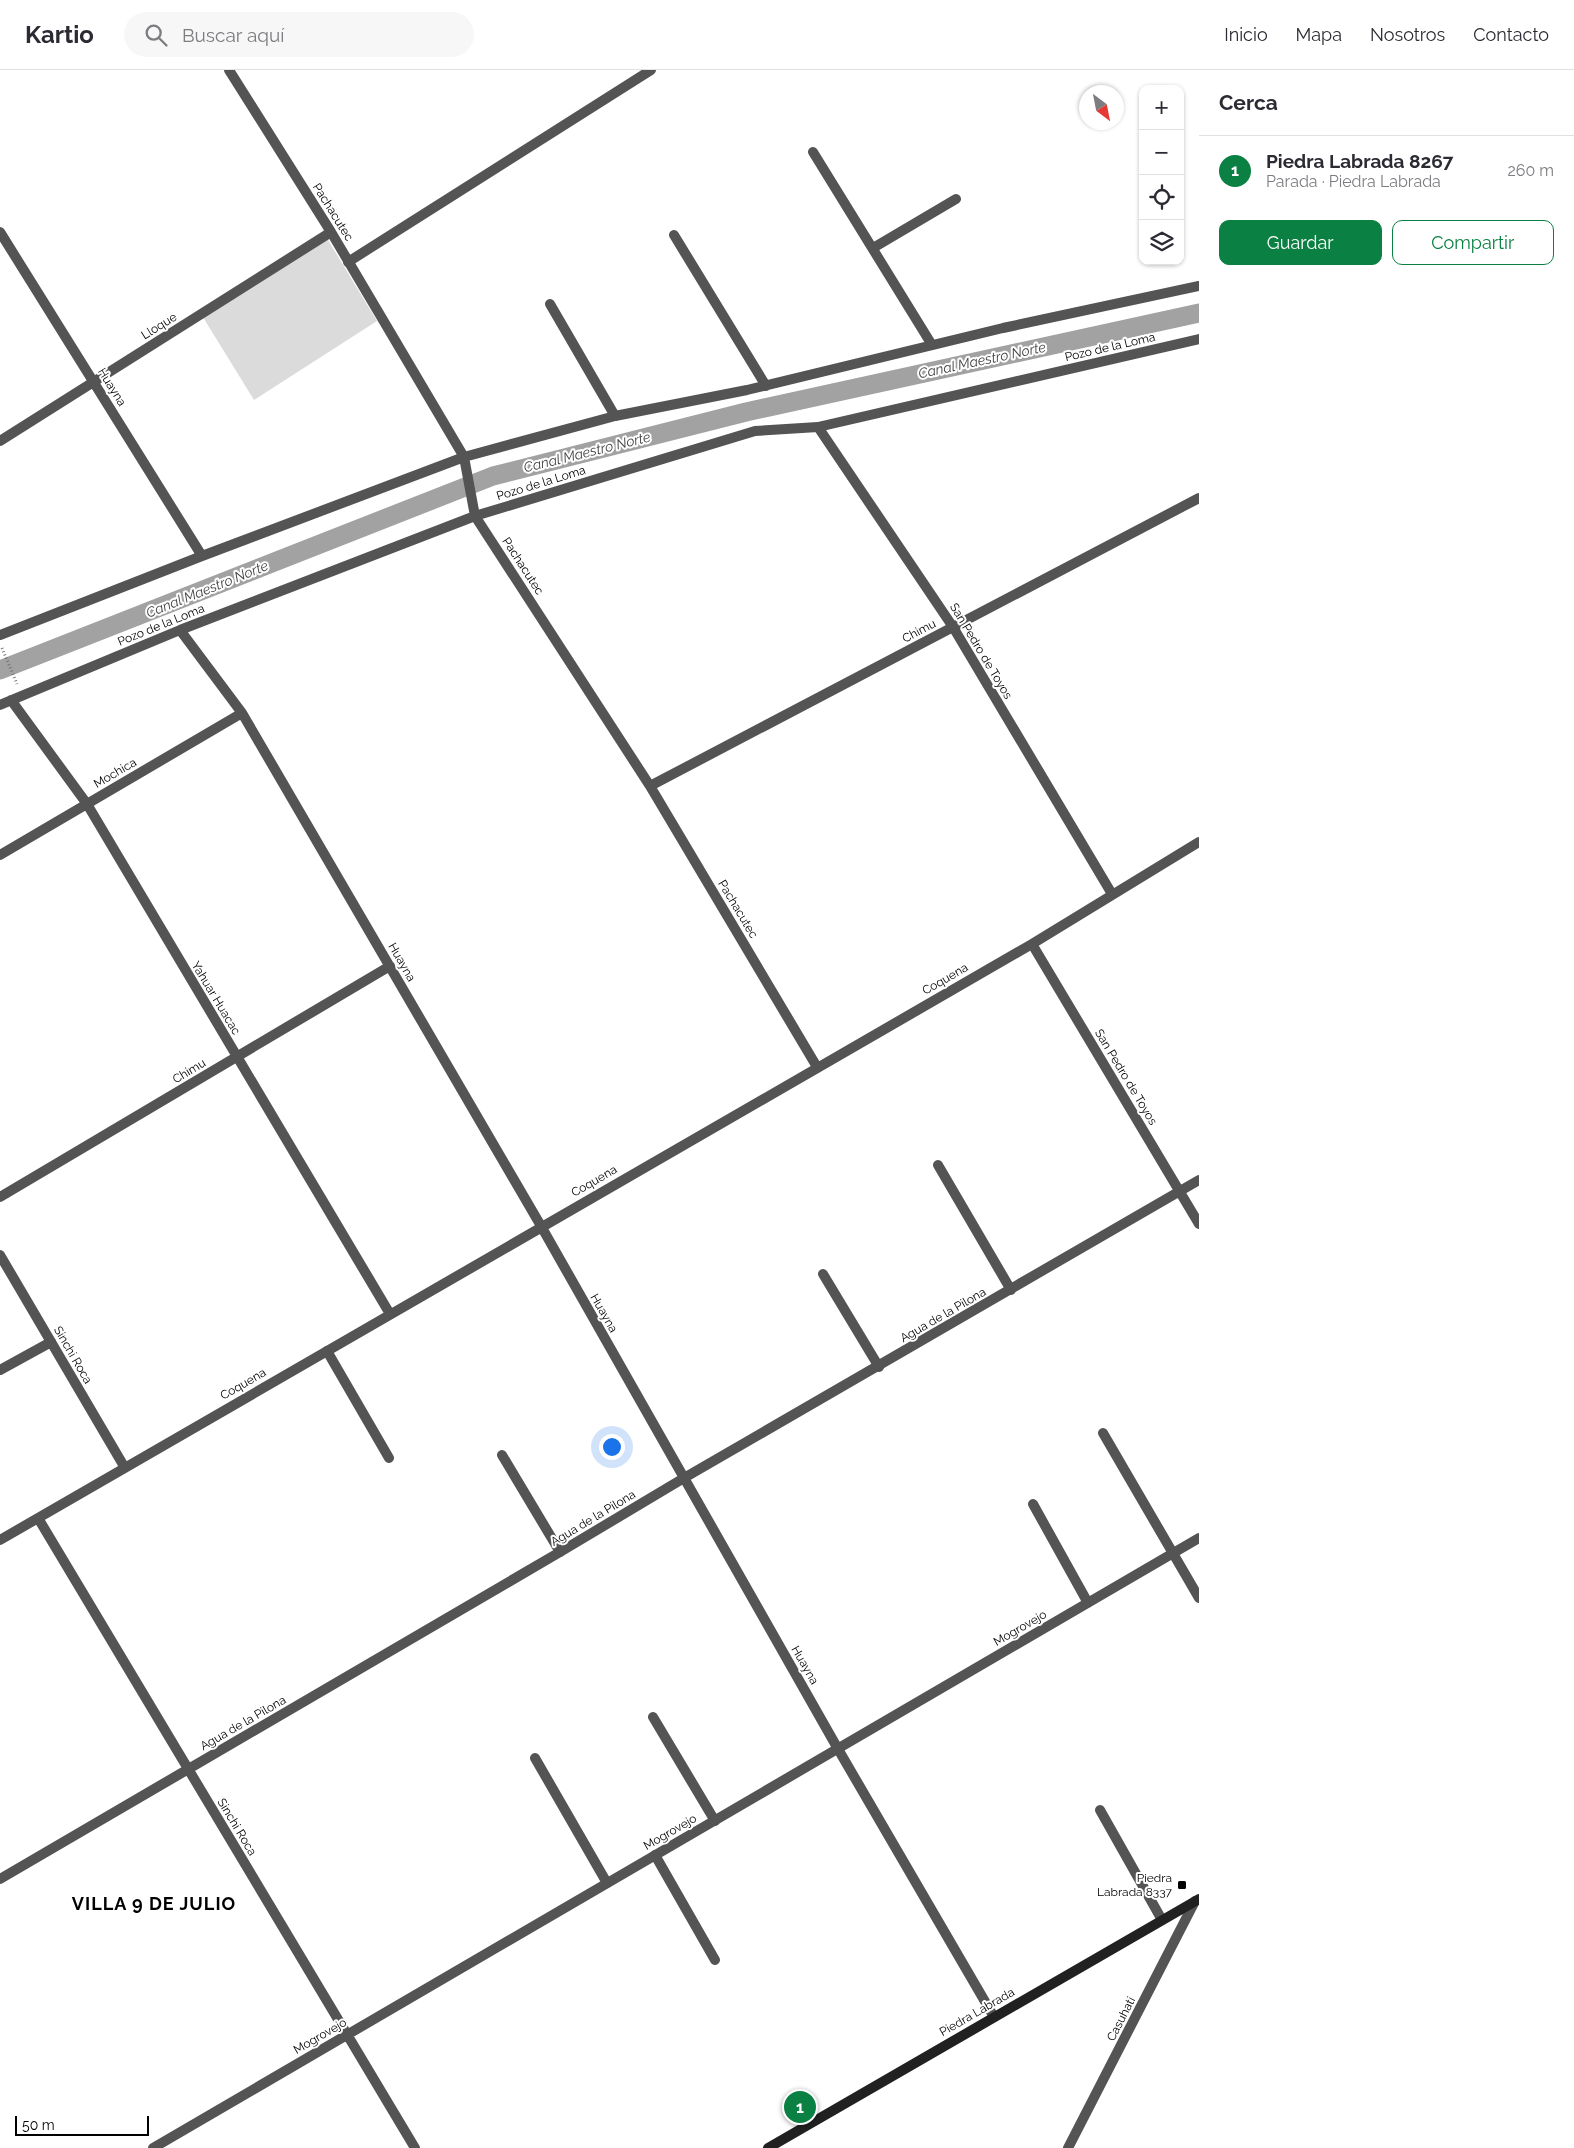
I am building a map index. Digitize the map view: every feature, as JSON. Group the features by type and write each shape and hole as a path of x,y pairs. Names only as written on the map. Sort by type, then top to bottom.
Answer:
{"main road":[{"name":"Piedra Labrada","path":"768,2148 1197,1900"}],"street":[{"name":"Pachacutec","path":"229,70 331,232 464,456 475,516 650,786 817,1067"},
{"path":"348,262 651,70"},
{"path":"813,152 932,345"},
{"path":"873,248 956,199"},
{"name":"Huayna","path":"0,232 202,556"},
{"name":"Lloque","path":"0,441 331,232"},
{"path":"674,235 766,386"},
{"path":"0,635 464,456 615,416 766,386 932,345 1199,286"},
{"path":"550,304 615,416"},
{"name":"Pozo de la Loma","path":"0,704 180,630 475,516 755,431 818,427 1199,339"},
{"name":"San Pedro de Toyos","path":"818,427 953,627 1112,894"},
{"name":"Chimu","path":"650,786 1199,498"},
{"name":"Huayna","path":"180,630 242,714 390,966 541,1226 838,1749 994,2017"},
{"name":"Yahuar Huacac","path":"11,700 86,804 390,1314"},
{"name":"Mochica","path":"0,855 242,714"},
{"name":"Coquena","path":"0,1540 1032,944 1199,842"},
{"name":"San Pedro de Toyos","path":"1032,944 1199,1224"},
{"name":"Chimu","path":"0,1197 390,966"},
{"path":"938,1165 1011,1290"},
{"name":"Agua de la Pilona","path":"0,1879 684,1478 879,1367 1199,1180"},
{"name":"Sinchi Roca","path":"0,1255 125,1468"},
{"path":"823,1274 879,1367"},
{"path":"0,1370 51,1342"},
{"path":"327,1351 389,1458"},
{"path":"1103,1433 1199,1598"},
{"path":"502,1454 560,1552"},
{"path":"1033,1504 1088,1603"},
{"name":"Sinchi Roca","path":"38,1518 416,2148"},
{"name":"Mogrovejo","path":"153,2148 1199,1538"},
{"path":"653,1717 715,1820"},
{"path":"535,1758 607,1883"},
{"path":"1100,1810 1162,1920"},
{"path":"655,1855 716,1960"},
{"name":"Casuhati","path":"1068,2148 1197,1900"}],"path":[{"path":"0,643 17,686"}],"shaded area":[{"path":"325,235 377,321 254,400 201,314"}],"waterway":[{"name":"Canal Maestro Norte","path":"0,670 493,476 746,412 1199,313"}],"place":[{"name":"Piedra Labrada 8337","path":"1182,1885"},
{"name":"Piedra Labrada 8267","path":"800,2107"}],"district":[{"name":"VILLA 9 DE JULIO","path":"154,1904"}]}
